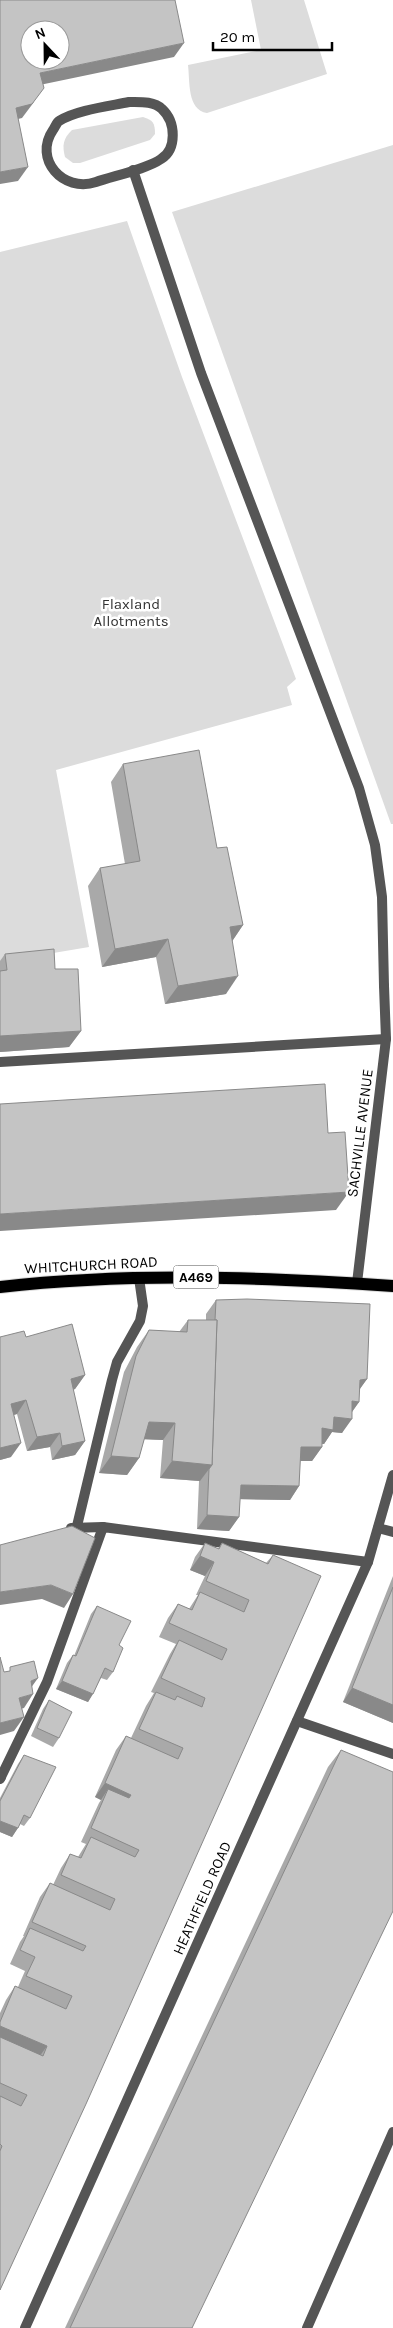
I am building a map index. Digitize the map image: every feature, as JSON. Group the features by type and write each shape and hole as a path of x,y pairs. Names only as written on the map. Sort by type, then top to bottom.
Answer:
{"main road":[{"name":"WHITCHURCH ROAD","path":"0,1287 139,1278 200,1277 393,1286"}],"street":[{"path":"129,102 147,102 162,109 171,125 173,137 171,148 161,159 133,170 88,184 70,183 58,175 48,160 46,139 58,121 84,112 129,102"},
{"name":"SACHVILLE AVENUE","path":"133,170 201,372 359,788 375,845 382,897 384,986 389,1023 356,1283"},
{"path":"0,1062 386,1039"},
{"path":"77,1526 117,1362 140,1321 143,1306 139,1278"},
{"name":"HEATHFIELD ROAD","path":"25,2328 368,1562 393,1475"},
{"path":"57,1531 77,1526 103,1527 368,1562"},
{"path":"0,1778 47,1682 103,1527"},
{"path":"378,1528 393,1532"},
{"path":"297,1721 393,1754"},
{"path":"307,2328 393,2132"}],"green space":[{"path":"251,0 304,0 327,74 207,113 201,111 193,101 191,94 188,65 261,50"},
{"path":"143,117 149,119 154,125 155,134 150,140 80,163 73,163 65,157 64,142 72,130"},
{"path":"393,145 393,824 391,824 172,212"},
{"name":"Flaxland Allotments","path":"127,221 182,377 296,679 287,687 292,705 56,770 89,947 0,962 0,252"}],"building":[{"path":"0,0 175,0 184,43 70,67 70,20 20,20 20,70 54,70 40,73 44,88 32,104 16,108 28,167 0,172"},
{"path":"199,750 217,848 227,847 243,925 230,927 238,976 178,986 168,939 115,949 100,868 140,861 123,764"},
{"path":"54,949 55,969 78,969 81,1031 0,1036 0,971 7,970 5,954"},
{"path":"325,1084 328,1133 345,1132 349,1192 0,1214 0,1104"},
{"path":"247,1299 370,1304 367,1379 360,1380 359,1402 352,1401 352,1419 334,1417 333,1430 322,1428 322,1447 301,1447 299,1486 241,1485 239,1517 207,1515 209,1469 212,1465 216,1300"},
{"path":"188,1320 217,1320 212,1465 172,1461 175,1423 149,1422 139,1458 111,1456 136,1356 149,1330 187,1332"},
{"path":"72,1324 85,1375 71,1379 85,1441 62,1446 60,1433 37,1437 26,1400 11,1404 21,1443 0,1448 0,1337 24,1331 26,1337"},
{"path":"72,1526 95,1538 73,1594 51,1585 0,1592 0,1545"},
{"path":"205,1543 219,1549 222,1543 268,1564 273,1555 321,1576 86,2104 0,2290 0,2151 2,2146 0,2144 0,2096 21,2106 27,2095 0,2083 0,2037 43,2056 47,2046 0,2026 0,2022 15,1986 66,2009 72,1996 26,1976 35,1957 20,1950 30,1928 83,1951 86,1946 32,1922 50,1883 110,1910 115,1899 61,1875 70,1854 81,1858 91,1837 135,1857 139,1850 91,1828 108,1789 129,1798 131,1795 105,1783 126,1736 178,1759 183,1748 139,1729 156,1692 175,1700 177,1696 202,1707 205,1698 161,1678 179,1640 222,1660 227,1649 169,1623 178,1604 192,1610 200,1592 244,1612 249,1600 206,1581 214,1562 200,1556"},
{"path":"393,1587 393,1705 352,1688"},
{"path":"97,1606 131,1621 119,1645 123,1648 113,1672 105,1668 93,1694 62,1681 73,1655 76,1656"},
{"path":"0,1657 4,1672 10,1671 10,1667 34,1661 38,1678 31,1681 33,1694 19,1698 24,1717 0,1723"},
{"path":"49,1700 72,1712 59,1738 37,1728"},
{"path":"341,1750 393,1772 393,1911 192,2328 70,2328"},
{"path":"24,1755 56,1767 30,1818 24,1815 18,1828 0,1821 0,1801"}]}
